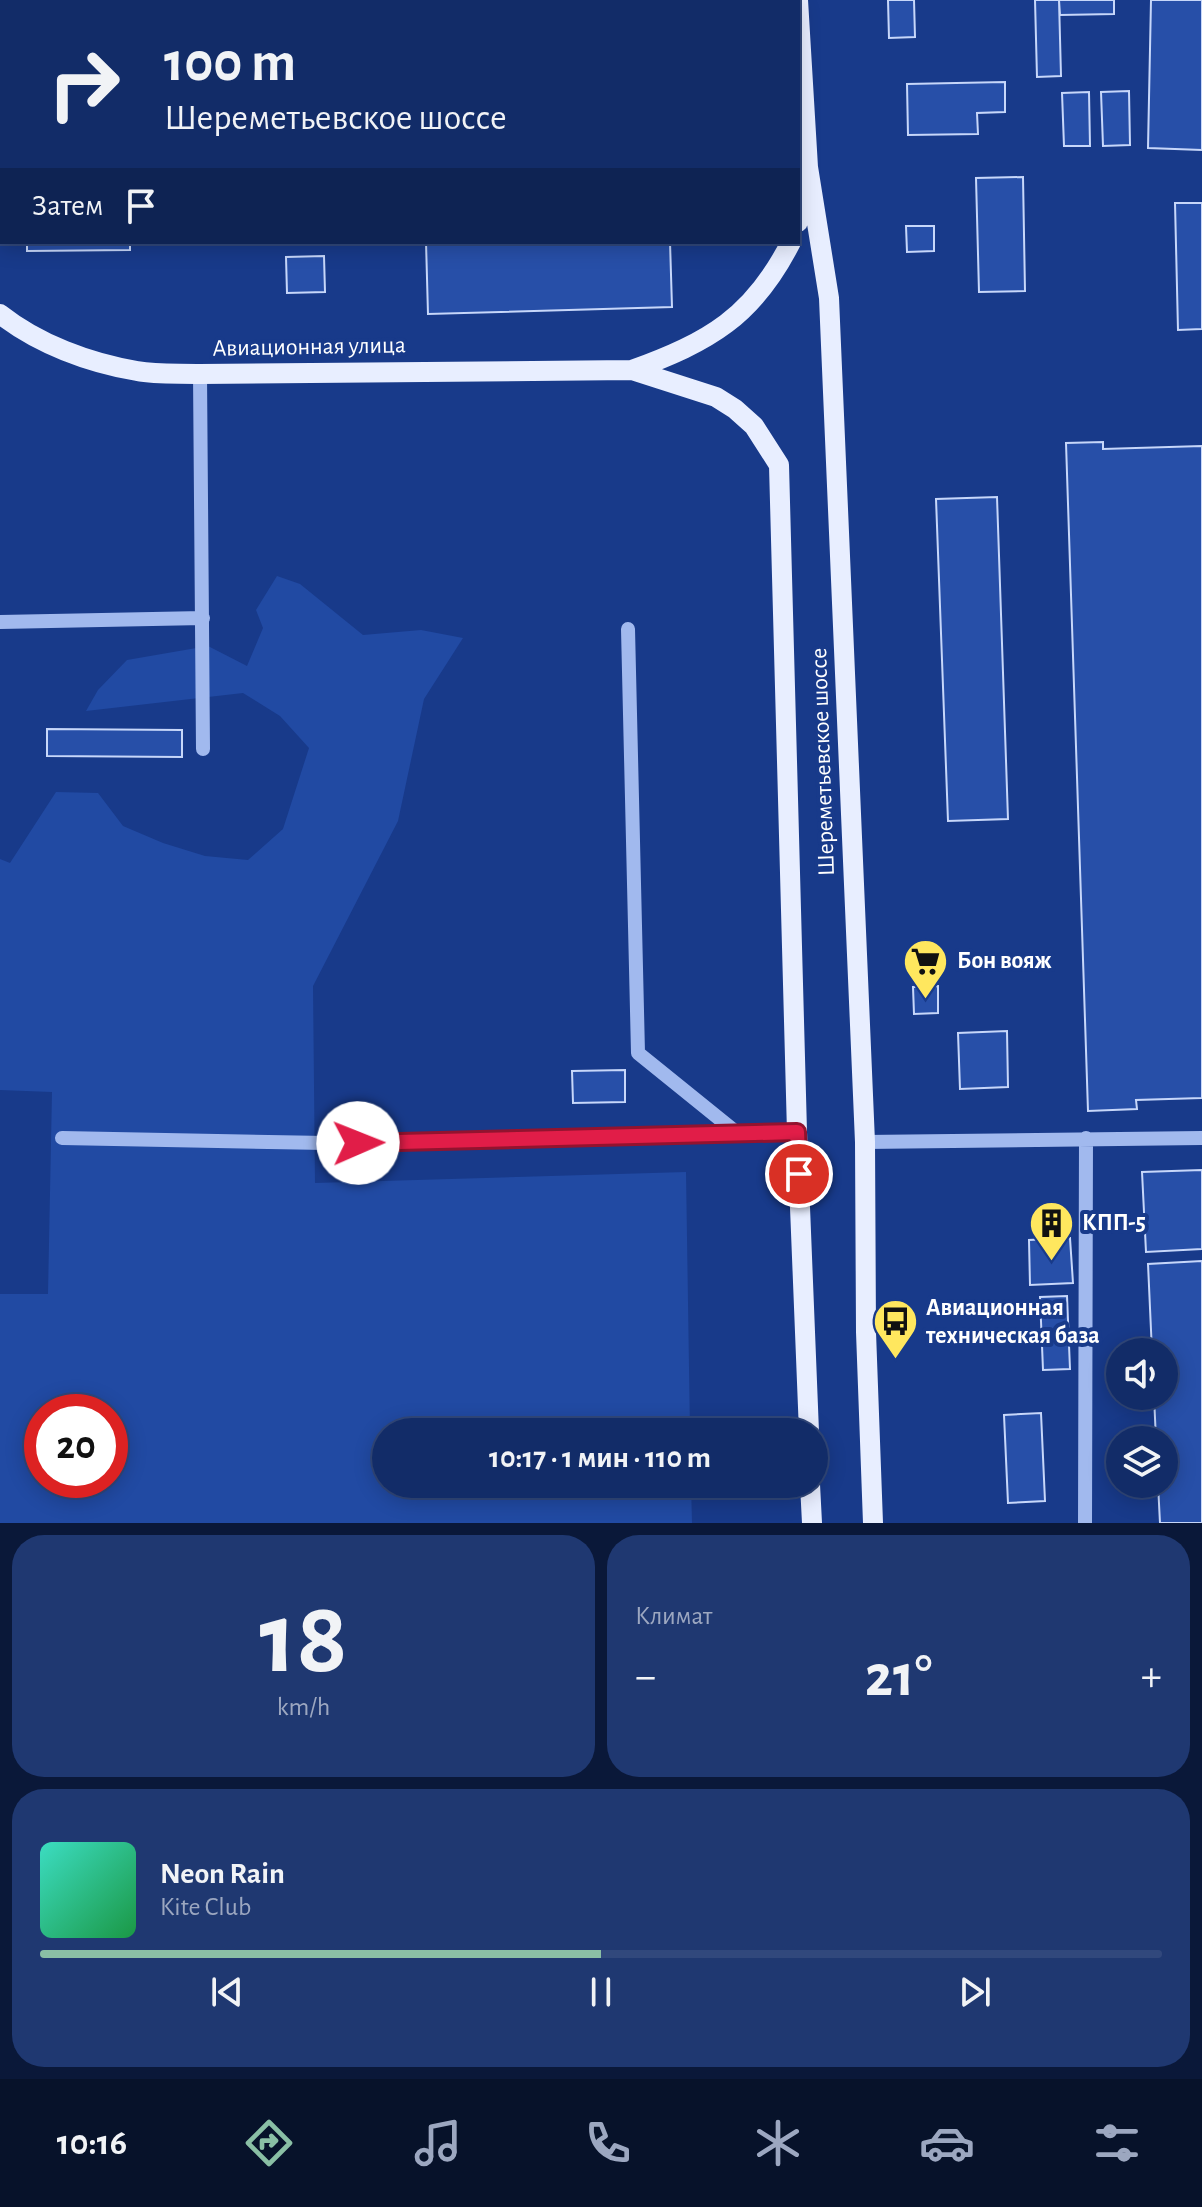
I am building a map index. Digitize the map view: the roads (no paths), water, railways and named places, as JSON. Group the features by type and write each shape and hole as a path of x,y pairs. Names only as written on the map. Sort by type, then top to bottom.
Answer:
{"main road":[{"name":"Шереметьевское шоссе","path":"800,33 808,167 829,298 865,1142 866,1332 873,1523"},
{"path":"800,216 808,167"},
{"name":"Авиационная улица","path":"632,370 676,354 717,332 747,307 764,287 790,244"},
{"name":"Авиационная улица","path":"0,314 20,330 81,357 139,372 632,370 716,397 735,409 754,426 779,465"},
{"name":"Шереметьевское шоссе","path":"779,465 797,1132 808,1418"},
{"path":"811,1498 812,1523"}],"lane":[{"path":"200,374 203,749"},
{"path":"0,622 203,618"},
{"path":"628,629 638,1053 737,1133"},
{"path":"62,1138 326,1143 797,1132"},
{"path":"1085,1523 1086,1138"},
{"path":"865,1142 1202,1138"}],"place":[{"name":"Бон вояж","path":"926,1000"},
{"name":"КПП-5","path":"1051,1262"},
{"name":"Авиационная техническая база","path":"895,1361"}]}
